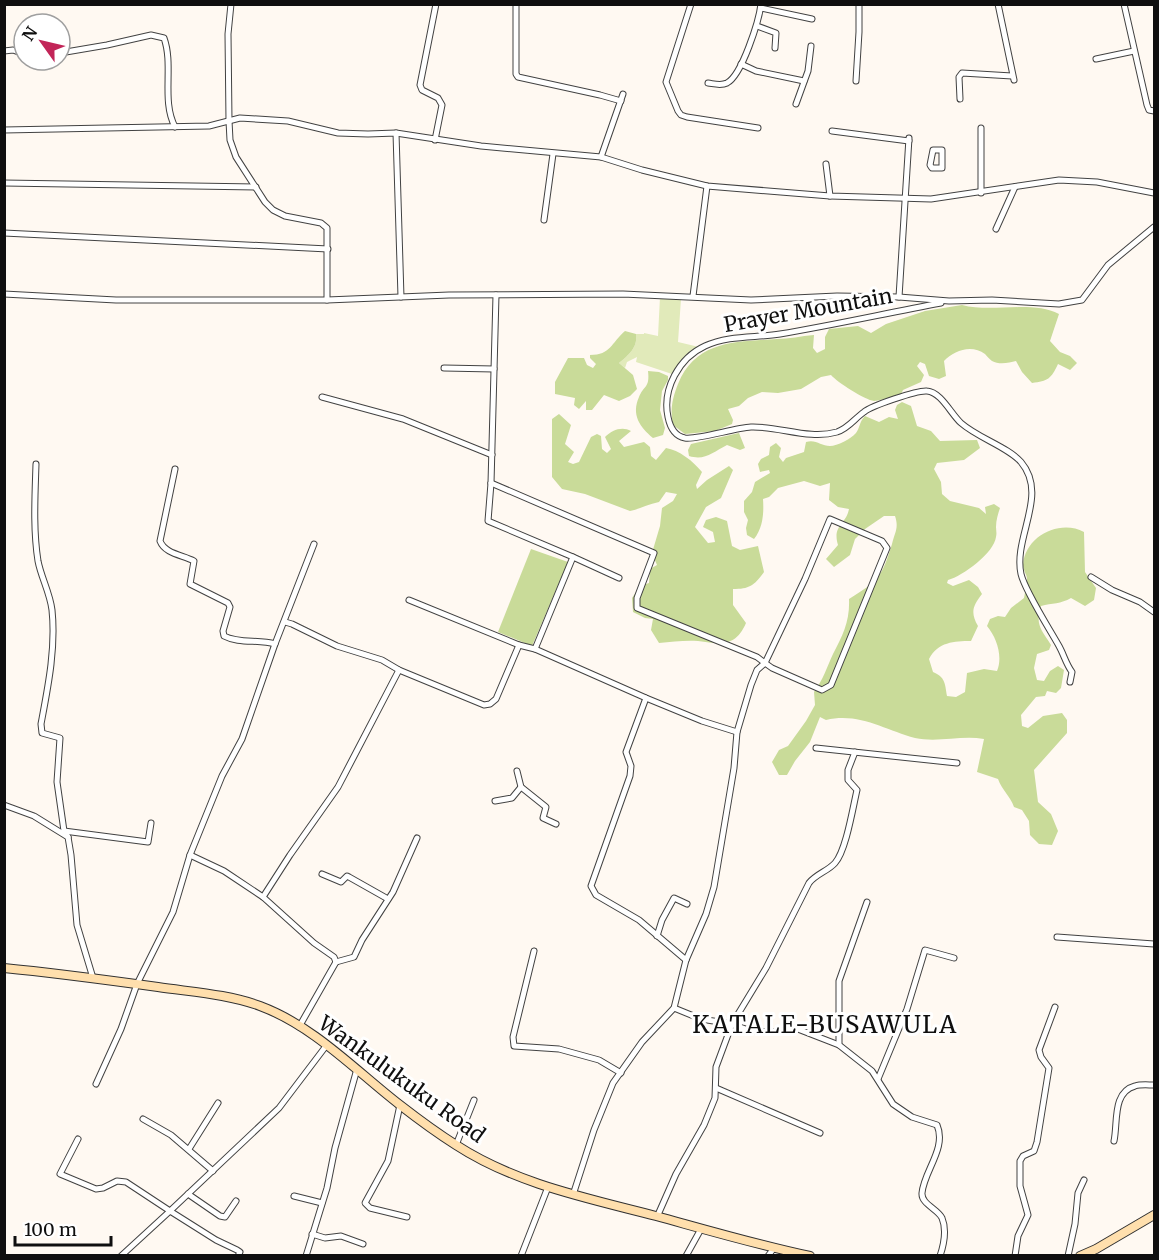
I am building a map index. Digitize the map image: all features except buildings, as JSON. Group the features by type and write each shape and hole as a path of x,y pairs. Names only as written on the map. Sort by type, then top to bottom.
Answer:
{"main road":[{"name":"Wankulukuku Road","path":"4,968 137,984 238,999 261,1006 299,1027 326,1046 400,1106 456,1145 518,1177 573,1195 701,1229 771,1252 810,1256"},
{"path":"1080,1256 1096,1252 1155,1215"}],"street":[{"path":"231,4 228,34 230,140 236,157 265,202 273,210 285,216 321,223 327,228 327,300"},
{"path":"435,140 442,105 438,98 422,90 420,85 436,4"},
{"path":"516,4 516,74 519,77 621,101"},
{"path":"691,4 666,82 678,111 687,117 758,128"},
{"path":"856,81 860,32 859,4"},
{"path":"960,99 959,77 962,73 1013,78 998,4"},
{"path":"1124,4 1147,105 1149,110 1155,111"},
{"path":"708,83 726,84 734,78 757,26 761,6 812,19"},
{"path":"757,26 776,33 776,48"},
{"path":"72,51 151,35 164,38 168,51 169,104 171,120 175,128"},
{"path":"796,104 808,71 811,46"},
{"path":"1096,59 1134,51"},
{"path":"741,64 756,72 804,81"},
{"path":"600,157 623,94"},
{"path":"4,130 175,128 209,126 240,118 261,118 288,120 338,133 396,133 553,154 600,157 707,186 830,196 931,199 1059,180 1097,182 1155,193"},
{"path":"981,128 981,193"},
{"path":"832,131 909,139 899,297"},
{"path":"396,133 401,297"},
{"path":"544,220 553,154"},
{"path":"826,164 830,196"},
{"path":"4,183 256,187"},
{"path":"693,296 707,186"},
{"path":"996,229 1015,187"},
{"path":"4,294 116,300 327,300 623,294 751,300 828,296 899,297 949,302 992,300 1059,304 1082,300 1108,265 1155,227"},
{"path":"4,233 328,249"},
{"path":"496,295 488,522 619,578"},
{"name":"Prayer Mountain","path":"949,302 793,332 720,340 704,346 690,355 670,386 666,400 671,428 683,438 753,427 830,434 848,427 864,412 878,405 918,392 927,391 937,395 960,422 1021,462 1029,475 1032,491 1031,502 1021,547 1020,572 1071,672 1070,682"},
{"path":"444,368 494,369"},
{"path":"322,397 404,419 492,455"},
{"path":"36,464 38,560 52,608 51,673 41,724 42,733 60,738 57,782 71,855 77,926 93,978"},
{"path":"175,469 160,541 162,546 166,550 194,561 190,584 228,603 230,607 223,631 224,636 238,641 259,641 275,645"},
{"path":"491,483 654,553 637,598 637,608 757,657 765,663 772,668 822,690 831,685 887,548 882,541 832,519 828,520 805,579 765,663 757,670 751,685 737,732 732,779 714,887 706,914 686,960 674,1008 642,1042 613,1083 594,1130 573,1195"},
{"path":"96,1084 121,1029 137,984 173,912 190,855 222,776 242,739 314,544"},
{"path":"535,649 573,557"},
{"path":"1091,577 1155,612"},
{"path":"409,600 519,645 535,649 702,721 737,732"},
{"path":"285,622 337,646 382,660 399,670 484,705 490,704 495,699 519,645"},
{"path":"263,897 338,787 399,670"},
{"path":"646,698 626,752 631,766 630,776 591,886 596,895 639,920 686,960"},
{"path":"816,748 957,763"},
{"path":"657,1217 676,1174 704,1125 715,1098 716,1068 732,1024 766,968 809,883 833,865 838,858 857,790 848,780 848,770 855,752"},
{"path":"517,771 520,787 546,807 543,818 556,824"},
{"path":"495,801 512,798 520,787"},
{"path":"4,805 34,816 66,834 148,842 151,824"},
{"path":"299,1027 336,962 354,957 362,940 388,900 417,838"},
{"path":"190,855 224,871 263,897 314,943 334,957 336,962"},
{"path":"322,873 341,882 347,876 388,900"},
{"path":"657,936 662,920 674,898 687,904"},
{"path":"839,1045 840,981 867,902"},
{"path":"1057,937 1155,944"},
{"path":"878,1079 907,1009 925,950 954,958"},
{"path":"534,951 513,1037 514,1046 559,1049 588,1056 621,1073"},
{"path":"1015,1256 1018,1236 1028,1215 1020,1186 1020,1161 1023,1156 1034,1151 1038,1142 1049,1068 1041,1058 1039,1050 1054,1007"},
{"path":"674,1008 701,1019 732,1024 751,1031 779,1031 790,1026 839,1045 872,1071 893,1104 912,1117 937,1125 939,1128 937,1152 922,1194 924,1201 938,1212 943,1220 945,1232 940,1256"},
{"path":"121,1256 279,1108 326,1046"},
{"path":"306,1256 357,1069"},
{"path":"1114,1141 1118,1104 1122,1095 1137,1085 1155,1085"},
{"path":"716,1088 820,1133"},
{"path":"456,1145 474,1100"},
{"path":"189,1149 218,1103"},
{"path":"400,1106 388,1161 365,1203 370,1208 407,1218"},
{"path":"142,1119 171,1135 213,1171"},
{"path":"78,1139 60,1174 96,1189 103,1188 117,1180 126,1182 216,1240 237,1250 240,1252 238,1256"},
{"path":"1068,1256 1075,1224 1078,1193 1084,1180"},
{"path":"521,1256 548,1187"},
{"path":"188,1194 225,1217 236,1201"},
{"path":"294,1196 322,1203"},
{"path":"686,1256 701,1229"},
{"path":"312,1234 325,1238 341,1236 363,1244"}],"green space":[{"path":"660,297 681,299 678,342 699,347 689,352 672,374 636,362 637,357 627,362 625,368 619,363 634,347 636,334 658,336"},
{"path":"962,305 986,308 1037,308 1059,314 1050,341 1060,352 1070,356 1077,363 1070,370 1058,364 1048,378 1032,383 1016,361 998,363 980,351 969,349 958,351 944,361 946,376 939,379 929,376 925,364 920,362 917,366 924,375 921,382 903,390 898,401 870,400 851,390 831,375 821,377 801,389 778,393 762,392 748,398 739,406 728,409 733,420 732,424 715,431 685,434 673,425 672,404 678,384 695,359 706,351 732,343 814,335 813,348 817,353 825,349 825,337 829,329 858,326 871,333 886,324 925,311"},
{"path":"625,331 636,334 634,347 619,363 633,375 637,389 630,396 619,401 604,395 592,410 586,410 586,401 579,409 574,405 575,398 555,394 555,382 568,358 584,358 587,365 593,368 596,364 590,355 607,351"},
{"path":"648,371 668,376 662,391 660,410 665,428 663,435 653,438 641,425 636,415 639,397 647,384"},
{"path":"902,402 911,406 917,426 931,431 940,441 977,440 980,448 964,460 937,463 934,469 941,482 942,494 950,501 979,508 986,514 985,507 994,504 1000,508 996,522 996,537 990,550 977,563 962,574 948,580 947,583 953,586 969,580 978,587 982,594 974,609 974,617 978,626 971,641 953,642 942,646 929,659 933,672 944,681 947,696 956,697 965,692 967,673 984,669 997,671 998,648 987,626 990,619 998,616 1005,617 1011,608 1024,598 1027,579 1023,565 1030,546 1037,538 1055,529 1075,528 1084,532 1085,572 1096,588 1094,600 1085,606 1071,598 1041,606 1039,622 1051,645 1049,650 1037,654 1034,668 1037,680 1044,681 1050,671 1058,666 1064,670 1061,688 1056,693 1047,691 1045,696 1036,697 1021,715 1022,726 1028,728 1043,716 1062,713 1067,720 1067,733 1034,770 1038,802 1051,814 1058,831 1052,845 1039,844 1030,835 1029,821 1022,810 1014,807 998,779 977,772 984,739 915,738 861,720 838,718 826,720 820,717 810,742 787,775 779,775 772,762 779,750 788,746 815,705 814,692 845,628 849,599 873,582 882,571 897,524 895,516 884,516 855,539 850,555 834,567 826,559 838,545 838,529 849,509 838,507 829,500 830,483 820,486 804,481 778,488 769,497 763,499 762,520 754,539 747,535 748,520 744,512 744,501 752,492 755,482 770,473 769,470 760,472 758,464 761,459 769,455 770,447 776,443 781,448 779,457 783,462 786,458 804,452 806,442 813,441 827,446 836,445 854,435 865,416 879,422 889,417 898,419 895,410"},
{"path":"559,414 571,425 565,444 574,452 568,462 573,464 579,462 591,437 597,434 601,436 602,449 607,453 611,449 605,437 614,431 624,429 631,431 619,441 624,447 644,442 650,447 651,456 656,460 666,448 690,460 702,472 696,485 697,489 729,466 733,470 721,498 706,507 695,527 708,543 715,542 713,532 703,527 706,520 716,517 727,521 732,546 740,550 758,546 764,572 751,586 733,589 733,605 746,623 737,637 720,643 678,641 659,643 651,630 653,619 633,612 632,598 640,586 649,583 650,569 657,565 652,553 660,526 662,508 673,501 677,494 666,492 659,502 630,511 585,494 562,489 552,477 552,419"},
{"path":"739,433 745,448 740,450 727,445 704,457 689,456 688,450 691,444"},
{"path":"531,549 568,562 532,646 498,632"}],"district":[{"name":"KATALE-BUSAWULA","path":"825,1024"}]}
